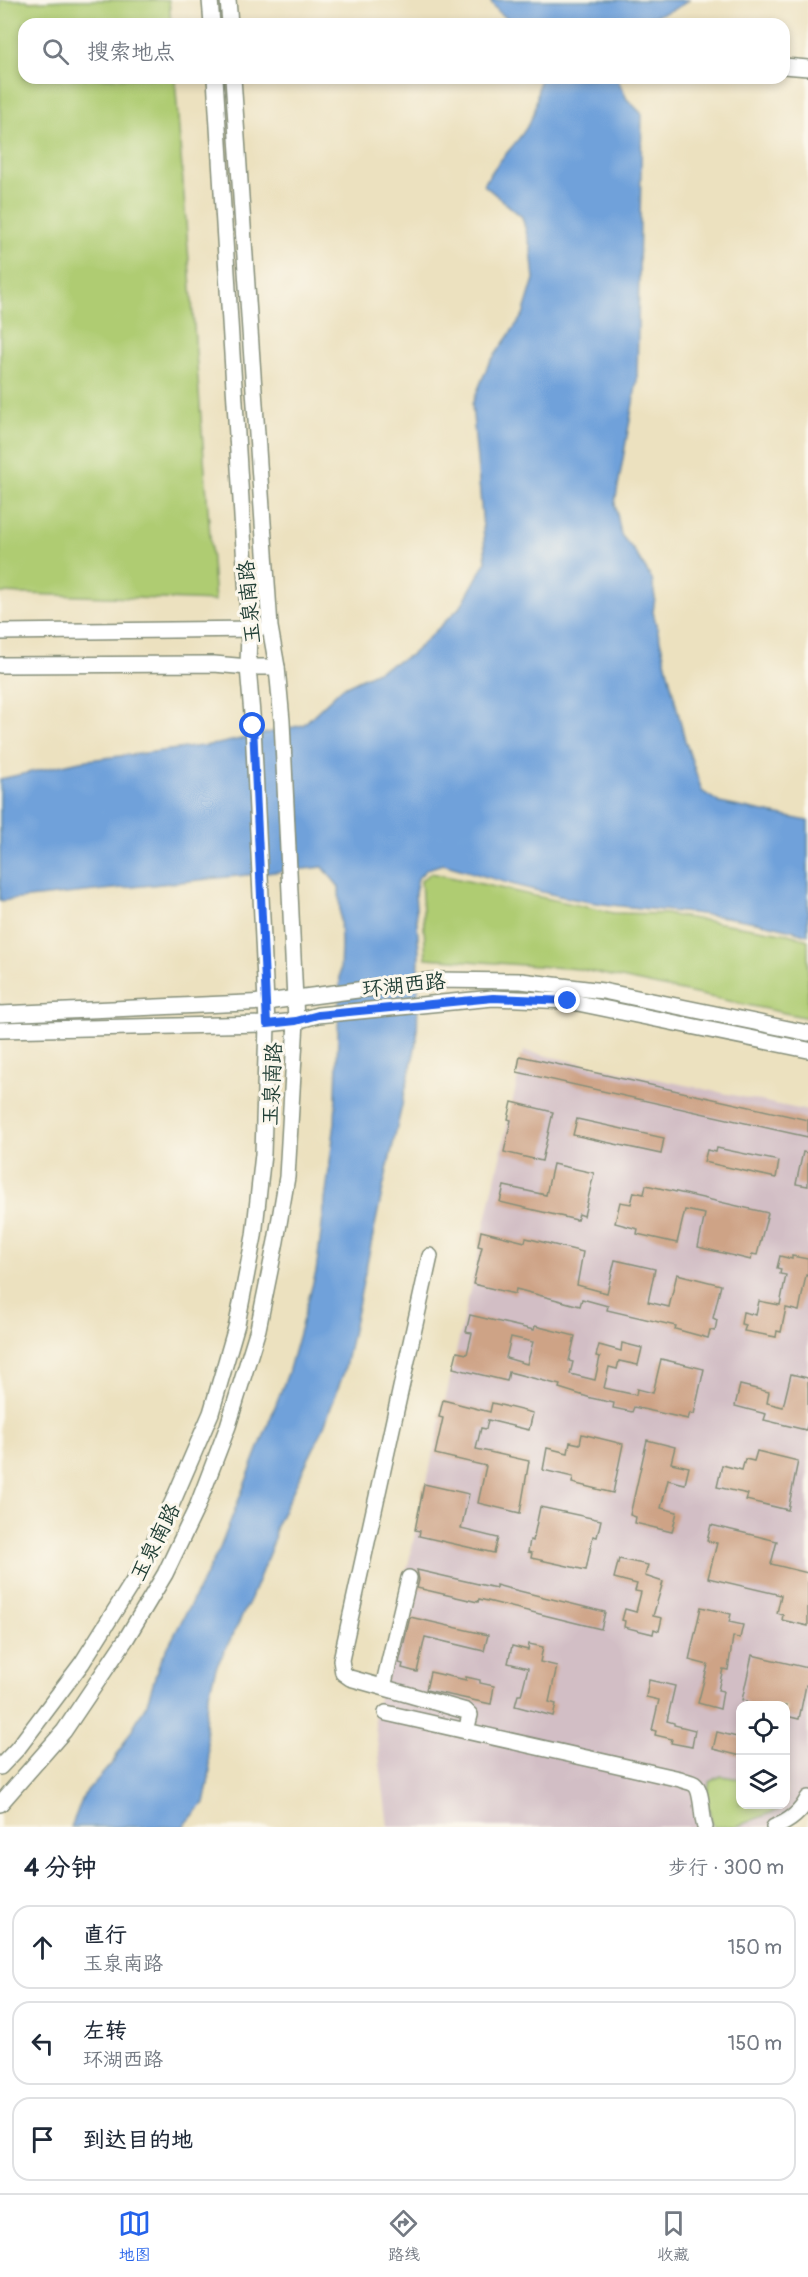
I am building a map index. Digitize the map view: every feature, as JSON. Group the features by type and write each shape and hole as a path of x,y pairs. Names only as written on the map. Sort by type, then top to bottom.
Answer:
{"street":[{"path":"210,0 212,18"},
{"path":"228,0 230,18"},
{"path":"790,67 808,69"},
{"name":"玉泉南路","path":"0,1767 18,1748 82,1663 141,1569 211,1413 237,1324 254,1236 263,1154 267,1024 253,726 248,667 249,630 215,84"},
{"name":"玉泉南路","path":"0,1804 64,1731 126,1640 165,1574 197,1507 228,1426 258,1329 287,1177 296,1021 282,721 278,667 270,627 233,84"},
{"path":"0,632 249,630 270,627"},
{"path":"0,664 214,664 278,667"},
{"name":"环湖西路","path":"0,1014 266,1002 434,980 521,981 603,991 808,1033"},
{"name":"环湖西路","path":"0,1030 267,1024 296,1021 318,1015 493,998 568,1001 808,1050"},
{"path":"430,1256 341,1660 344,1673 350,1678 466,1711 470,1715 466,1731"},
{"path":"383,1687 409,1578"},
{"path":"386,1713 680,1779 696,1785 700,1791 705,1827"},
{"path":"774,1827 787,1823 804,1806 808,1798"}],"shaded area":[{"path":"524,1051 808,1111 808,1803 788,1827 388,1827 374,1716"}],"green space":[{"path":"0,0 27,0 29,2 169,0 170,18 18,18 18,84 175,84 215,601 0,593"},
{"path":"431,873 613,913 665,914 788,934 808,940 808,1018 579,969 426,958 421,880"},
{"path":"721,1776 736,1778 736,1809 779,1809 735,1827 715,1827 712,1824 706,1795 710,1782"}],"water":[{"path":"490,0 689,0 673,10 644,18 507,18"},
{"path":"539,84 620,84 627,99 642,114 637,381 615,503 621,535 652,579 655,598 653,612 685,740 702,791 720,803 808,821 808,935 782,927 728,917 572,899 443,864 427,869 418,878 415,893 419,952 417,1040 344,1372 323,1429 275,1528 274,1541 251,1598 216,1668 207,1700 205,1724 210,1770 204,1803 183,1827 71,1827 84,1795 113,1762 147,1703 159,1664 220,1548 288,1373 316,1272 335,1122 341,944 339,887 323,867 0,901 0,779 80,761 218,744 303,725 342,688 411,655 461,606 486,561 472,404 488,365 523,315 534,279 531,249 522,217 484,185 528,125 534,111"}],"building":[{"path":"520,1056 808,1120 808,1137 517,1072"},
{"path":"512,1102 553,1112 542,1161 504,1152 511,1120 508,1119"},
{"path":"577,1119 664,1138 661,1154 573,1135"},
{"path":"717,1148 779,1161 776,1178 704,1162 707,1150 716,1152"},
{"path":"803,1152 808,1153 808,1186 796,1184"},
{"path":"553,1164 594,1173 584,1216 579,1214 577,1220 500,1202 504,1186 546,1195"},
{"path":"646,1185 768,1213 757,1255 752,1254 751,1260 698,1247 705,1214 685,1210 677,1243 637,1234 638,1229 615,1223 620,1202 631,1204 634,1192 644,1194"},
{"path":"481,1231 525,1242 526,1238 583,1252 577,1285 607,1293 615,1260 655,1269 648,1302 669,1307 677,1274 721,1285 713,1318 717,1320 715,1331 710,1330 708,1338 675,1329 676,1326 607,1310 608,1306 582,1299 580,1306 516,1289 515,1294 473,1284 482,1247 478,1246"},
{"path":"780,1256 808,1259 808,1276 806,1275 799,1311 786,1308 781,1332 777,1331 776,1337 744,1331 746,1325 741,1324 743,1312 756,1315 759,1301 780,1305 786,1275 780,1274 781,1269 777,1268"},
{"path":"470,1315 534,1330 535,1326 575,1336 569,1361 573,1362 570,1374 595,1380 600,1357 596,1356 599,1345 621,1351 622,1343 642,1348 638,1365 619,1361 617,1369 609,1367 604,1388 636,1395 637,1389 653,1393 661,1359 704,1369 694,1414 690,1413 688,1419 634,1407 632,1412 613,1408 614,1403 559,1388 560,1385 509,1372 507,1381 453,1368 457,1352 467,1354 472,1333 466,1332","holes":["511,1337 533,1342 527,1364 506,1358"]},
{"path":"791,1374 808,1378 806,1430 764,1420 766,1414 735,1406 740,1385 769,1392 767,1403 783,1407"},
{"path":"443,1400 490,1412 492,1403 533,1413 529,1430 488,1420 486,1429 481,1428 476,1449 529,1461 520,1513 478,1503 486,1466 435,1454 443,1418 439,1417"},
{"path":"582,1434 623,1444 613,1493 572,1483 573,1477 543,1470 547,1448 568,1453 570,1442 580,1444"},
{"path":"647,1440 675,1447 671,1463 689,1467 685,1484 668,1480 661,1508 677,1512 672,1532 635,1523 636,1517 630,1515"},
{"path":"757,1451 798,1461 788,1510 746,1500 748,1494 717,1487 722,1465 742,1470 745,1459 754,1461"},
{"path":"424,1484 469,1494 461,1529 498,1538 494,1553 419,1536 420,1531 415,1530"},
{"path":"540,1507 601,1520 597,1537 593,1536 586,1570 531,1558 532,1553 528,1552 530,1540 533,1541"},
{"path":"711,1525 777,1541 771,1564 808,1573 808,1626 782,1620 783,1615 777,1613 781,1595 708,1578 717,1543 707,1541"},
{"path":"619,1559 648,1565 645,1576 663,1582 653,1616 662,1618 659,1631 654,1629 653,1634 624,1627 625,1621 622,1620 625,1609 636,1612 641,1592 635,1591 637,1584 614,1578"},
{"path":"417,1570 496,1588 496,1585 605,1612 601,1629 479,1599 478,1602 417,1588 419,1580"},
{"path":"701,1607 731,1614 729,1622 743,1625 740,1638 733,1637 728,1670 723,1669 718,1690 723,1691 720,1709 698,1703 708,1665 689,1660"},
{"path":"410,1617 488,1635 484,1651 425,1637 417,1672 402,1668 403,1664 399,1663"},
{"path":"529,1644 543,1647 540,1662 557,1666 549,1702 556,1704 553,1716 515,1706 518,1695 521,1695 528,1668 508,1663 512,1646 528,1650"},
{"path":"752,1655 808,1668 808,1686 806,1685 799,1719 790,1717 790,1701 742,1700"},
{"path":"430,1672 466,1680 466,1677 480,1680 480,1683 494,1686 491,1704 426,1690"},
{"path":"649,1680 675,1686 667,1721 695,1730 692,1747 671,1743 672,1739 655,1735 656,1731 652,1730 659,1700 646,1697"},
{"path":"717,1732 736,1737 736,1755 713,1749"}],"route":[{"path":"253,726 267,1024 296,1021 318,1015 493,998 568,1001"}]}
